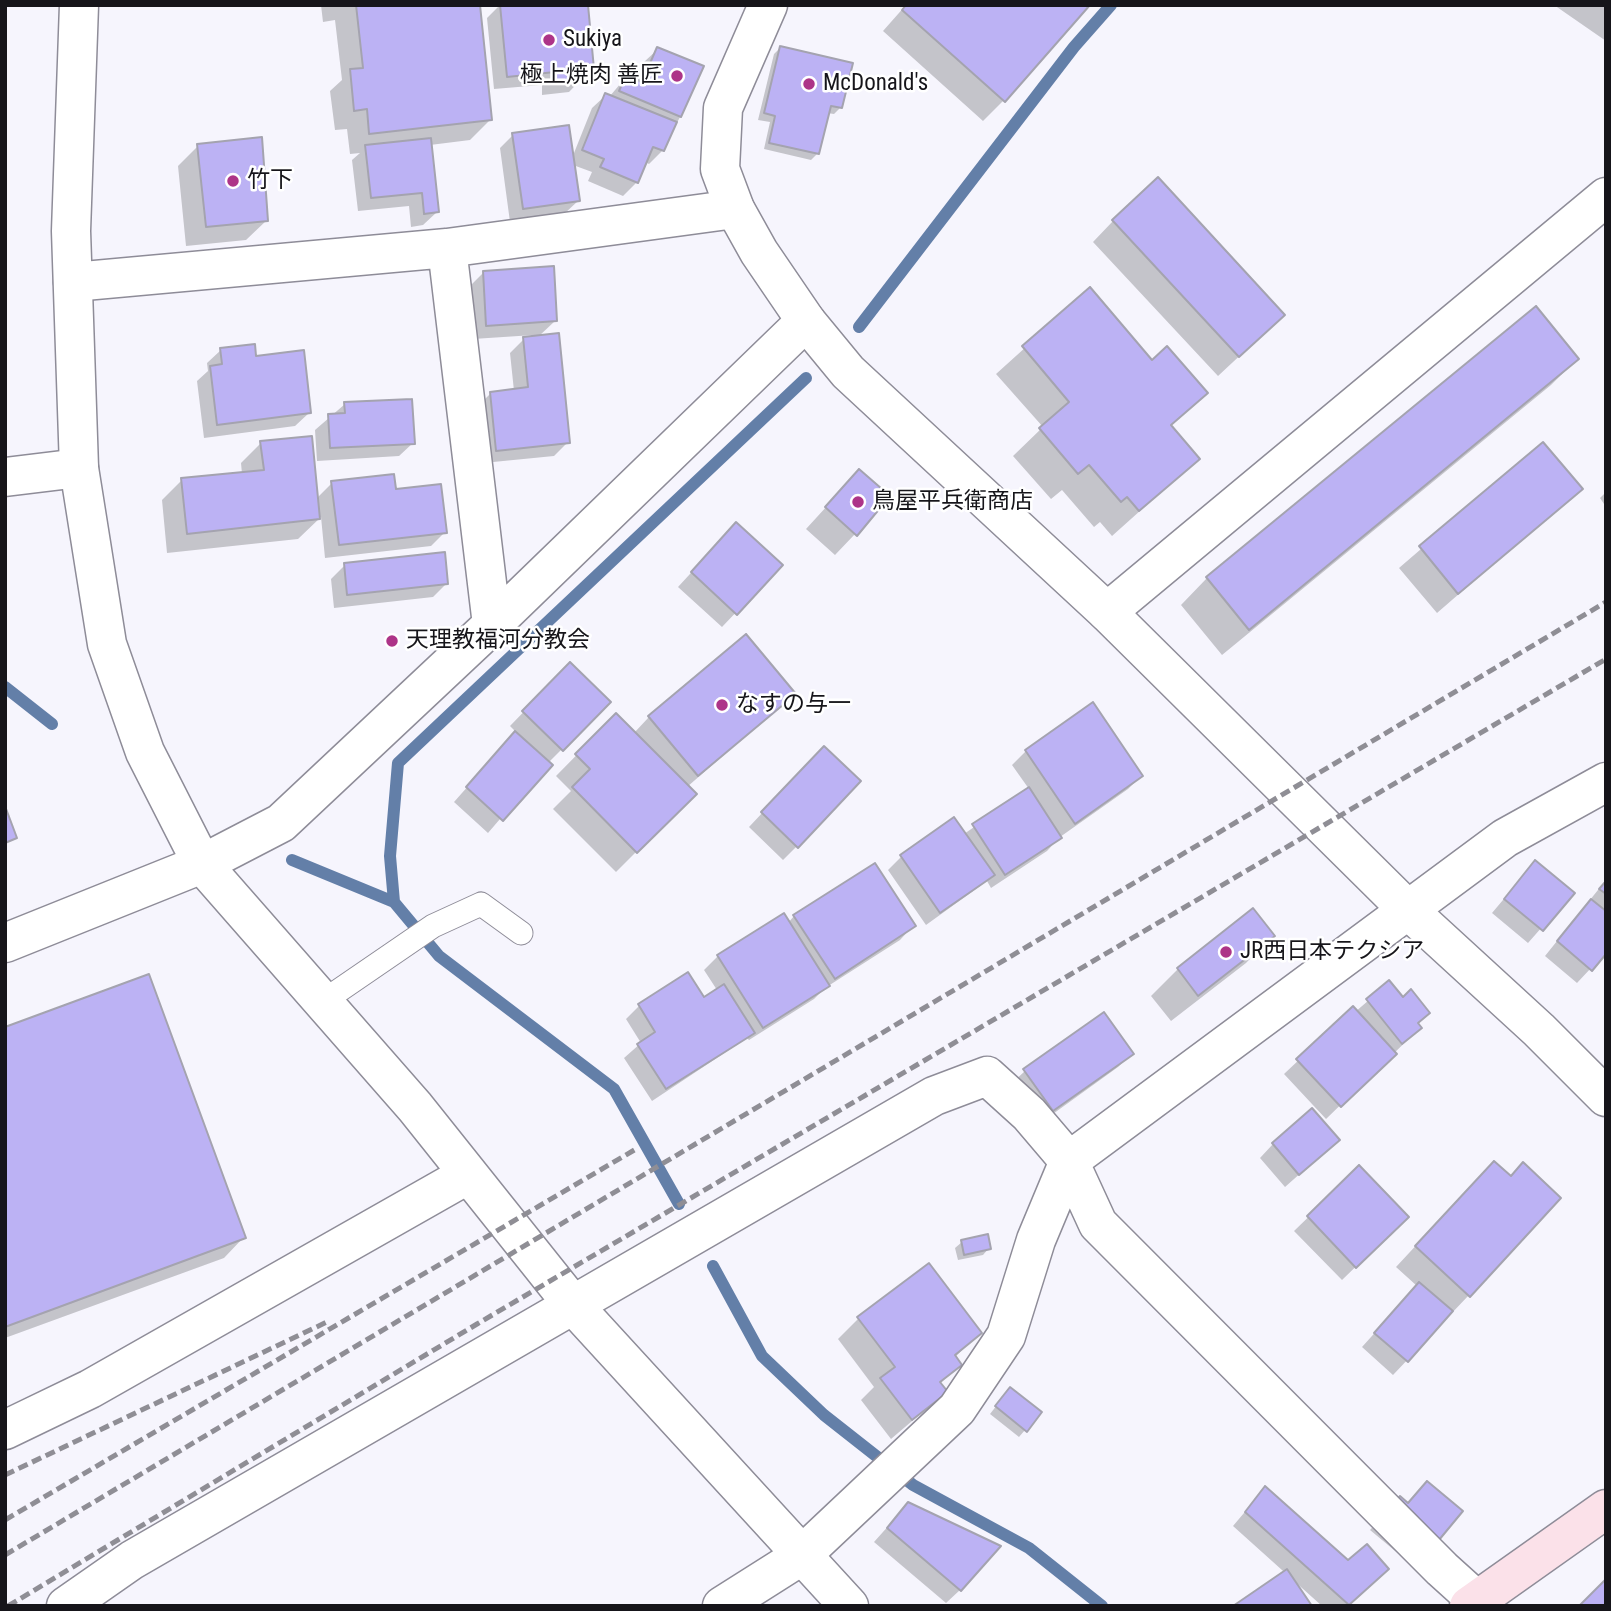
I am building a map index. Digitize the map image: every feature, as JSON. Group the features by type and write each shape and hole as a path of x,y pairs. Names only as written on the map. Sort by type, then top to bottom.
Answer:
{"main road":[{"path":"1476,1604 1606,1509"}],"street":[{"path":"79,5 71,231 79,468 107,644 145,752 202,864 325,1000 415,1107 573,1305 849,1606"},
{"path":"768,5 723,108 720,169 735,209 758,252 806,321 848,372 1107,612 1407,909 1539,1030 1606,1097"},
{"path":"1107,612 1606,197"},
{"path":"73,282 447,248 735,209"},
{"path":"447,248 492,625"},
{"path":"5,943 202,864 281,823 492,625 806,321"},
{"path":"5,477 79,468"},
{"path":"722,1606 801,1556 957,1409 1006,1336 1036,1240 1069,1161 1505,838 1606,782"},
{"path":"65,1606 132,1560 934,1096 987,1076 1029,1114 1069,1161 1098,1224 1476,1604"},
{"path":"5,1430 90,1389 467,1175"}],"lane":[{"path":"325,1000 433,926 481,904 521,933"}],"building":[{"path":"356,5 480,5 492,120 369,134 367,109 354,111 350,69 363,68"},
{"path":"500,5 588,5 594,69 583,70 584,79 555,82 555,72 507,77"},
{"path":"906,5 1090,5 1005,102 902,10"},
{"name":"McDonald's","path":"780,46 853,63 842,108 831,106 819,154 769,143 775,116 764,113"},
{"path":"657,47 704,66 681,117 619,91 626,75 642,82"},
{"path":"605,93 677,122 664,151 653,147 638,183 600,167 604,159 582,150"},
{"path":"569,125 580,201 523,209 512,133"},
{"path":"262,137 268,221 206,227 197,144"},
{"path":"431,138 439,212 424,214 422,193 371,198 365,145"},
{"path":"1158,177 1285,315 1239,357 1112,220"},
{"path":"554,266 557,321 486,326 483,271"},
{"path":"1090,287 1152,360 1167,346 1208,393 1171,425 1200,459 1139,511 1127,497 1121,502 1089,465 1078,474 1039,428 1069,402 1022,346"},
{"path":"1536,306 1579,359 1249,630 1206,577"},
{"path":"559,333 570,443 496,451 490,392 528,387 523,337"},
{"path":"255,344 256,356 304,350 311,413 217,425 210,366 222,364 220,348"},
{"path":"412,399 415,444 330,448 328,414 345,413 344,402"},
{"path":"312,436 320,519 187,534 181,478 264,470 260,441"},
{"path":"1543,442 1583,489 1458,594 1419,546"},
{"name":"鳥屋平兵衛商店","path":"859,469 890,496 857,536 825,507"},
{"path":"394,474 396,489 441,484 447,533 339,545 331,481"},
{"path":"736,522 783,565 737,615 691,572"},
{"path":"445,552 448,584 347,595 344,563"},
{"name":"なすの与一","path":"746,634 796,694 698,776 648,716"},
{"path":"570,662 611,702 563,751 522,711"},
{"path":"1093,702 1143,776 1075,824 1025,750"},
{"path":"616,713 697,794 637,853 572,787 590,769 575,754"},
{"path":"515,731 553,765 503,821 466,787"},
{"path":"824,746 861,781 798,848 761,812"},
{"path":"1029,787 1062,838 1005,875 972,824"},
{"path":"5,806 17,838 5,843"},
{"path":"954,817 995,875 940,913 900,855"},
{"path":"1535,860 1575,893 1543,931 1504,899"},
{"path":"875,863 916,926 835,979 793,915"},
{"path":"1606,881 1606,894 1599,889"},
{"path":"1591,899 1606,911 1606,954 1592,971 1557,941"},
{"name":"JR西日本テクシア","path":"1253,908 1275,936 1198,996 1177,968"},
{"path":"784,913 830,986 763,1028 717,955"},
{"path":"688,972 704,997 724,984 755,1033 666,1089 637,1044 655,1032 638,1004"},
{"path":"149,974 246,1238 5,1327 5,1027"},
{"path":"1389,980 1403,997 1411,989 1430,1013 1418,1023 1422,1028 1402,1044 1366,999"},
{"path":"1353,1006 1397,1054 1341,1107 1296,1059"},
{"path":"1104,1012 1134,1054 1053,1111 1023,1069"},
{"path":"1312,1108 1340,1140 1299,1175 1272,1143"},
{"path":"1494,1161 1511,1176 1523,1162 1561,1198 1470,1297 1415,1246"},
{"path":"1359,1165 1409,1217 1356,1268 1307,1216"},
{"path":"988,1234 991,1249 964,1255 961,1240"},
{"path":"929,1263 982,1333 955,1355 962,1365 940,1382 948,1392 912,1420 880,1378 895,1367 857,1317"},
{"path":"1419,1282 1453,1311 1408,1362 1374,1333"},
{"path":"1010,1387 1042,1412 1027,1432 995,1406"},
{"path":"1427,1481 1463,1511 1434,1546 1389,1509 1400,1496 1408,1503"},
{"path":"1265,1486 1348,1560 1367,1544 1389,1569 1349,1605 1245,1512"},
{"path":"908,1502 1001,1546 961,1591 887,1528"},
{"path":"1287,1569 1312,1606 1233,1606"},
{"path":"1606,1579 1606,1606 1579,1606"}],"waterway":[{"path":"859,327 1074,47 1111,5"},
{"path":"679,1204 614,1089 439,956 394,902 390,856 398,763 806,378"},
{"path":"5,687 52,724"},
{"path":"292,860 394,902"},
{"path":"713,1266 762,1356 824,1415 913,1485 1029,1548 1102,1606"}],"railway":[{"path":"5,1555 1606,602"},
{"path":"8,1606 477,1324 1606,659"},
{"path":"5,1520 636,1149"},
{"path":"5,1475 329,1321"}],"place":[{"name":"Sukiya","path":"549,40"},
{"name":"極上焼肉 善匠","path":"677,76"},
{"name":"McDonald's","path":"809,84"},
{"name":"竹下","path":"233,181"},
{"name":"鳥屋平兵衛商店","path":"858,502"},
{"name":"天理教福河分教会","path":"392,641"},
{"name":"なすの与一","path":"722,705"},
{"name":"JR西日本テクシア","path":"1226,952"}]}
